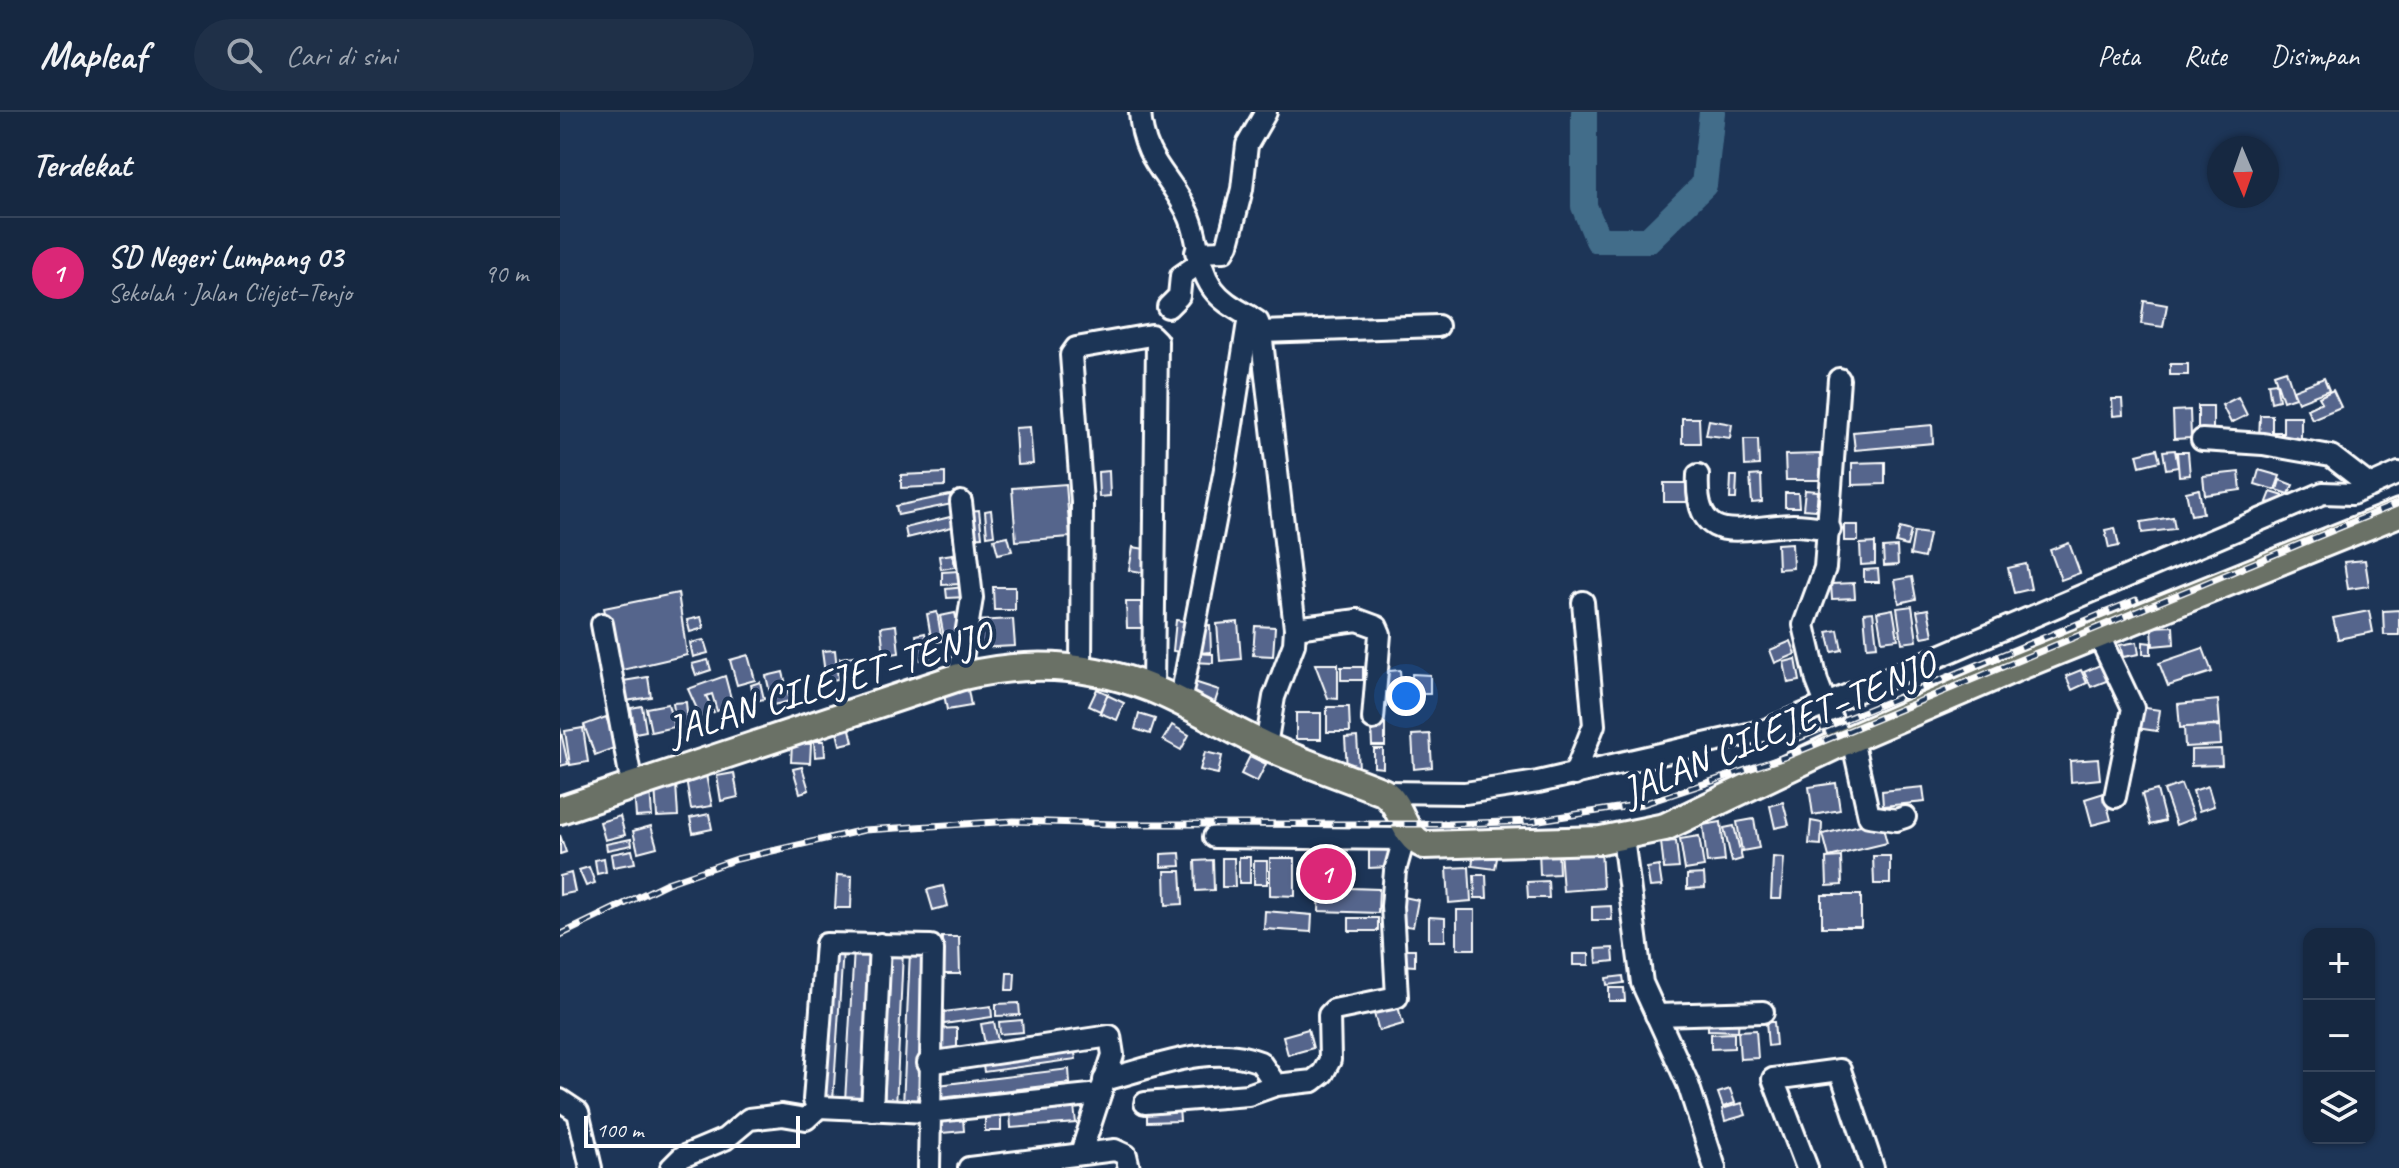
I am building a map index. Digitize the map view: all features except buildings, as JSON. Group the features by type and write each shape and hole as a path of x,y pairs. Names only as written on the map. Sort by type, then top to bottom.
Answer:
{"main road":[{"name":"JALAN CILEJET–TENJO","path":"1410,840 1433,847 1623,838 1690,818 1846,741 2399,513"},
{"name":"JALAN CILEJET–TENJO","path":"560,810 959,677 1014,667 1108,673 1153,689 1266,746 1383,792"},
{"path":"1383,792 1394,801 1410,840"}],"street":[{"path":"1140,112 1141,137 1153,163 1191,219 1198,258 1221,298 1255,324 1438,326"},
{"path":"1168,307 1179,296 1181,276 1198,258 1224,251 1228,244 1240,199 1247,145 1266,112"},
{"path":"1255,324 1295,628 1294,644 1274,697 1266,746"},
{"path":"1180,703 1255,324"},
{"path":"1081,669 1082,502 1071,355 1076,348 1151,335 1157,341 1153,689"},
{"path":"1839,379 1830,529 1822,584 1805,614 1804,625 1826,705 1846,741 1869,816 1896,820 1905,817"},
{"path":"2202,440 2263,444 2331,456 2370,486"},
{"path":"1383,792 1465,793 1574,775 1766,730 2323,493 2347,495 2399,473"},
{"path":"1698,475 1697,500 1703,516 1714,527 1739,530 1792,525 1830,529"},
{"path":"959,677 972,598 961,502"},
{"path":"1574,775 1594,725 1583,602"},
{"path":"1295,628 1358,620 1377,627 1380,634 1373,719"},
{"path":"602,624 632,785"},
{"path":"2099,636 2133,708 2115,797"},
{"path":"1145,1103 1248,1095 1276,1085 1304,1083 1323,1073 1331,1052 1327,1022 1334,1010 1397,997 1392,906 1395,871 1410,840 1214,837"},
{"path":"1623,838 1642,983 1688,1084 1715,1168"},
{"path":"819,1107 814,1100 825,947 829,943 931,946 927,1112 929,1168"},
{"path":"872,1110 880,944"},
{"path":"1656,1015 1763,1012"},
{"path":"928,1063 1105,1035 1114,1039 1113,1055 1081,1153"},
{"path":"671,1168 682,1157 725,1139 749,1119 782,1115 806,1119 819,1107 927,1112 1102,1087 1167,1062 1210,1055 1260,1062 1276,1085"},
{"path":"1807,1168 1773,1079 1840,1070 1873,1168"},
{"path":"560,1100 578,1112 591,1168"},
{"path":"969,1168 1058,1162 1081,1153 1115,1150 1126,1155 1129,1168"}],"waterway":[{"path":"1584,112 1584,206 1598,240 1648,240 1704,185 1712,112"}],"railway":[{"path":"560,935 667,883 737,859 864,830 1014,821 1449,824 1533,821 1643,804 1785,757 2399,503"},
{"path":"1799,738 2136,600"}],"place":[{"name":"SD Negeri Lumpang 03","path":"1326,874"}]}
